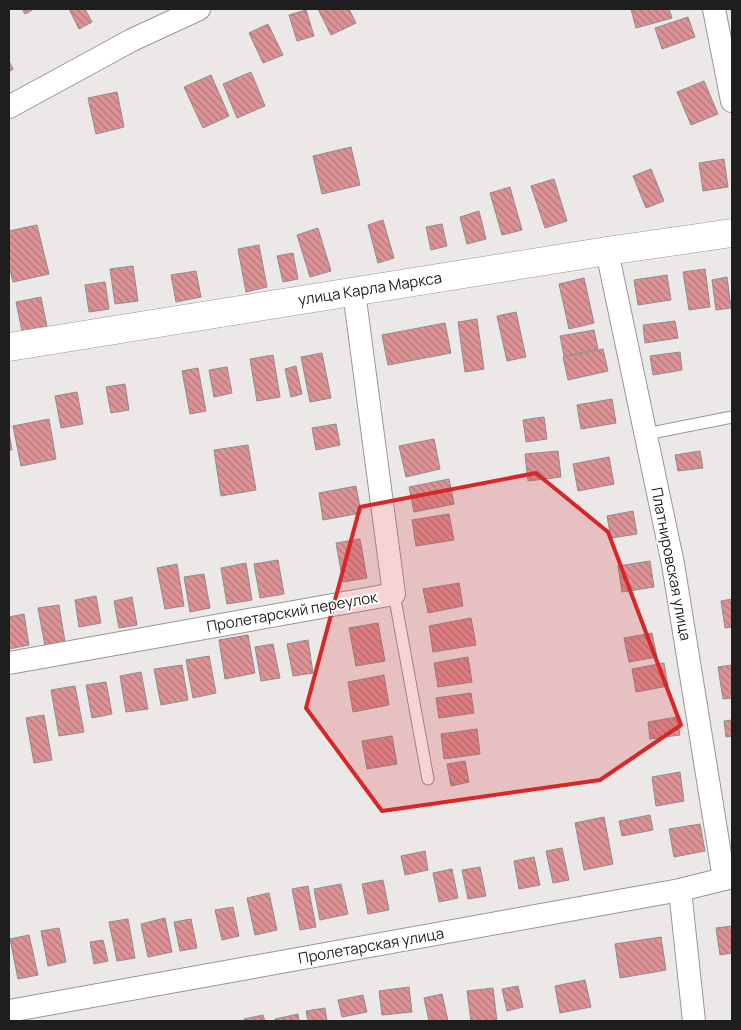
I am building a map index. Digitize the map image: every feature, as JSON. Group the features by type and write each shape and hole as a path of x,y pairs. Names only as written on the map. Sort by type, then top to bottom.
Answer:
{"main road":[{"name":"улица Карла Маркса","path":"9,347 732,232"}],"street":[{"path":"9,107 132,40 198,9"},
{"path":"714,9 732,101"},
{"name":"Платнировская улица","path":"607,251 673,564 728,878"},
{"name":"Пролетарский переулок","path":"9,663 394,594 354,292"},
{"name":"Пролетарская улица","path":"9,1011 680,890 728,878"},
{"path":"680,890 694,1021"}],"lane":[{"path":"646,434 732,417"},
{"path":"394,594 428,779"}],"highlighted area":[{"path":"536,473 608,532 681,725 600,780 382,811 306,708 360,507"}],"building":[{"path":"22,9 34,9 25,14"},
{"path":"69,9 85,9 92,22 79,29"},
{"path":"318,9 349,9 356,23 331,35"},
{"path":"631,9 669,9 672,18 636,28"},
{"path":"306,10 314,36 297,41 289,15"},
{"path":"688,17 695,37 662,49 655,28"},
{"path":"268,24 283,55 263,63 249,33"},
{"path":"9,61 13,69 9,72"},
{"path":"251,72 265,106 237,118 223,84"},
{"path":"211,75 229,116 203,128 184,87"},
{"path":"704,81 718,114 691,125 677,92"},
{"path":"117,92 124,127 96,134 88,98"},
{"path":"351,147 360,185 322,194 313,156"},
{"path":"724,159 728,187 703,191 699,163"},
{"path":"651,169 664,201 646,208 633,176"},
{"path":"554,179 567,221 545,228 531,186"},
{"path":"510,187 522,230 502,235 490,193"},
{"path":"479,211 486,239 467,244 460,217"},
{"path":"383,220 394,258 378,263 368,225"},
{"path":"442,224 447,246 431,250 426,227"},
{"path":"37,225 49,274 13,282 9,266 9,231"},
{"path":"318,228 331,271 310,277 297,235"},
{"path":"259,245 267,287 246,292 238,249"},
{"path":"293,253 298,279 283,282 277,256"},
{"path":"133,266 138,301 115,304 110,269"},
{"path":"705,269 710,307 689,310 683,272"},
{"path":"196,271 201,297 176,302 171,275"},
{"path":"667,275 671,300 638,305 634,280"},
{"path":"727,277 731,308 716,310 712,280"},
{"path":"584,278 594,323 569,329 559,284"},
{"path":"105,282 109,309 89,312 85,285"},
{"path":"41,297 48,332 23,336 16,302"},
{"path":"516,312 526,357 507,361 497,316"},
{"path":"477,319 484,369 465,372 458,322"},
{"path":"675,321 678,338 645,343 643,325"},
{"path":"445,323 451,353 388,365 382,335"},
{"path":"594,330 598,349 564,356 560,336"},
{"path":"603,349 608,371 568,380 563,357"},
{"path":"680,352 682,370 653,375 650,356"},
{"path":"322,353 331,398 310,402 301,357"},
{"path":"273,355 280,397 257,401 250,359"},
{"path":"296,366 302,394 291,397 285,369"},
{"path":"227,367 232,393 214,397 209,370"},
{"path":"198,368 206,411 190,414 182,371"},
{"path":"125,384 129,410 111,413 106,387"},
{"path":"77,392 83,424 61,428 55,396"},
{"path":"612,399 616,423 581,429 577,405"},
{"path":"544,417 547,439 526,442 523,420"},
{"path":"49,419 56,459 21,466 13,426"},
{"path":"336,424 340,445 316,450 312,428"},
{"path":"9,433 12,450 9,450"},
{"path":"434,439 440,469 406,477 399,446"},
{"path":"248,445 256,490 221,496 214,450"},
{"path":"558,451 561,477 528,481 525,454"},
{"path":"700,451 703,468 678,471 675,455"},
{"path":"609,457 614,484 578,491 573,464"},
{"path":"449,479 454,504 414,512 409,487"},
{"path":"356,486 361,513 323,520 319,493"},
{"path":"633,511 637,534 611,538 607,516"},
{"path":"449,514 454,540 416,546 412,520"},
{"path":"360,539 367,578 343,582 336,543"},
{"path":"278,560 284,594 260,598 254,564"},
{"path":"650,561 654,587 622,592 618,566"},
{"path":"246,563 252,600 227,604 221,568"},
{"path":"177,564 184,606 165,609 157,568"},
{"path":"204,574 210,608 190,612 184,577"},
{"path":"459,583 463,606 428,613 423,589"},
{"path":"96,596 101,623 79,627 75,600"},
{"path":"132,597 137,625 119,628 114,601"},
{"path":"732,599 732,627 725,628 721,601"},
{"path":"59,605 65,642 45,646 38,608"},
{"path":"24,614 29,645 9,649 9,617"},
{"path":"471,618 476,645 433,652 429,626"},
{"path":"378,623 385,661 356,666 349,628"},
{"path":"652,633 657,657 629,662 624,638"},
{"path":"248,635 255,673 225,679 219,640"},
{"path":"308,640 313,673 293,676 287,644"},
{"path":"273,644 280,678 261,681 255,647"},
{"path":"209,656 216,693 193,698 186,660"},
{"path":"468,657 472,682 438,687 434,663"},
{"path":"664,663 668,686 636,692 632,669"},
{"path":"182,665 188,700 161,705 154,669"},
{"path":"732,665 732,698 723,699 718,667"},
{"path":"141,672 148,709 126,712 120,676"},
{"path":"384,675 389,705 353,712 348,682"},
{"path":"106,682 112,714 92,718 86,685"},
{"path":"75,686 84,732 59,736 51,690"},
{"path":"471,693 474,713 439,718 436,698"},
{"path":"44,715 52,760 34,763 26,718"},
{"path":"677,717 680,735 650,739 648,722"},
{"path":"732,720 732,736 726,737 724,721"},
{"path":"477,729 480,754 444,759 441,734"},
{"path":"392,736 397,764 367,769 362,741"},
{"path":"465,761 469,782 451,786 447,764"},
{"path":"680,772 684,801 656,806 652,777"},
{"path":"650,815 653,830 622,836 619,821"},
{"path":"604,817 613,864 584,870 575,823"},
{"path":"700,824 705,851 674,857 669,829"},
{"path":"562,848 569,880 553,883 546,851"},
{"path":"425,851 428,870 405,875 401,856"},
{"path":"534,857 540,885 519,889 514,861"},
{"path":"480,867 486,896 468,899 462,870"},
{"path":"452,869 458,898 439,902 433,873"},
{"path":"383,880 389,910 368,914 362,884"},
{"path":"341,884 348,914 320,920 314,889"},
{"path":"308,886 316,927 300,930 292,889"},
{"path":"269,893 277,930 255,935 247,898"},
{"path":"233,907 239,936 222,940 215,910"},
{"path":"165,918 172,952 148,957 141,924"},
{"path":"128,919 135,958 117,961 109,922"},
{"path":"191,919 197,948 180,951 174,922"},
{"path":"732,926 732,953 720,955 716,928"},
{"path":"59,928 66,962 48,966 41,931"},
{"path":"29,935 38,975 18,979 10,939"},
{"path":"661,937 666,970 620,978 615,944"},
{"path":"103,940 108,961 94,964 90,942"},
{"path":"585,980 591,1007 560,1013 555,986"},
{"path":"518,986 523,1007 507,1011 502,989"},
{"path":"409,987 412,1012 382,1015 379,991"},
{"path":"493,988 497,1021 471,1021 467,991"},
{"path":"442,994 448,1021 429,1021 424,998"},
{"path":"363,995 367,1012 342,1017 338,1000"},
{"path":"325,1008 327,1021 308,1021 306,1011"},
{"path":"298,1014 299,1021 276,1021 275,1019"},
{"path":"263,1015 265,1021 244,1021 244,1019"}]}
